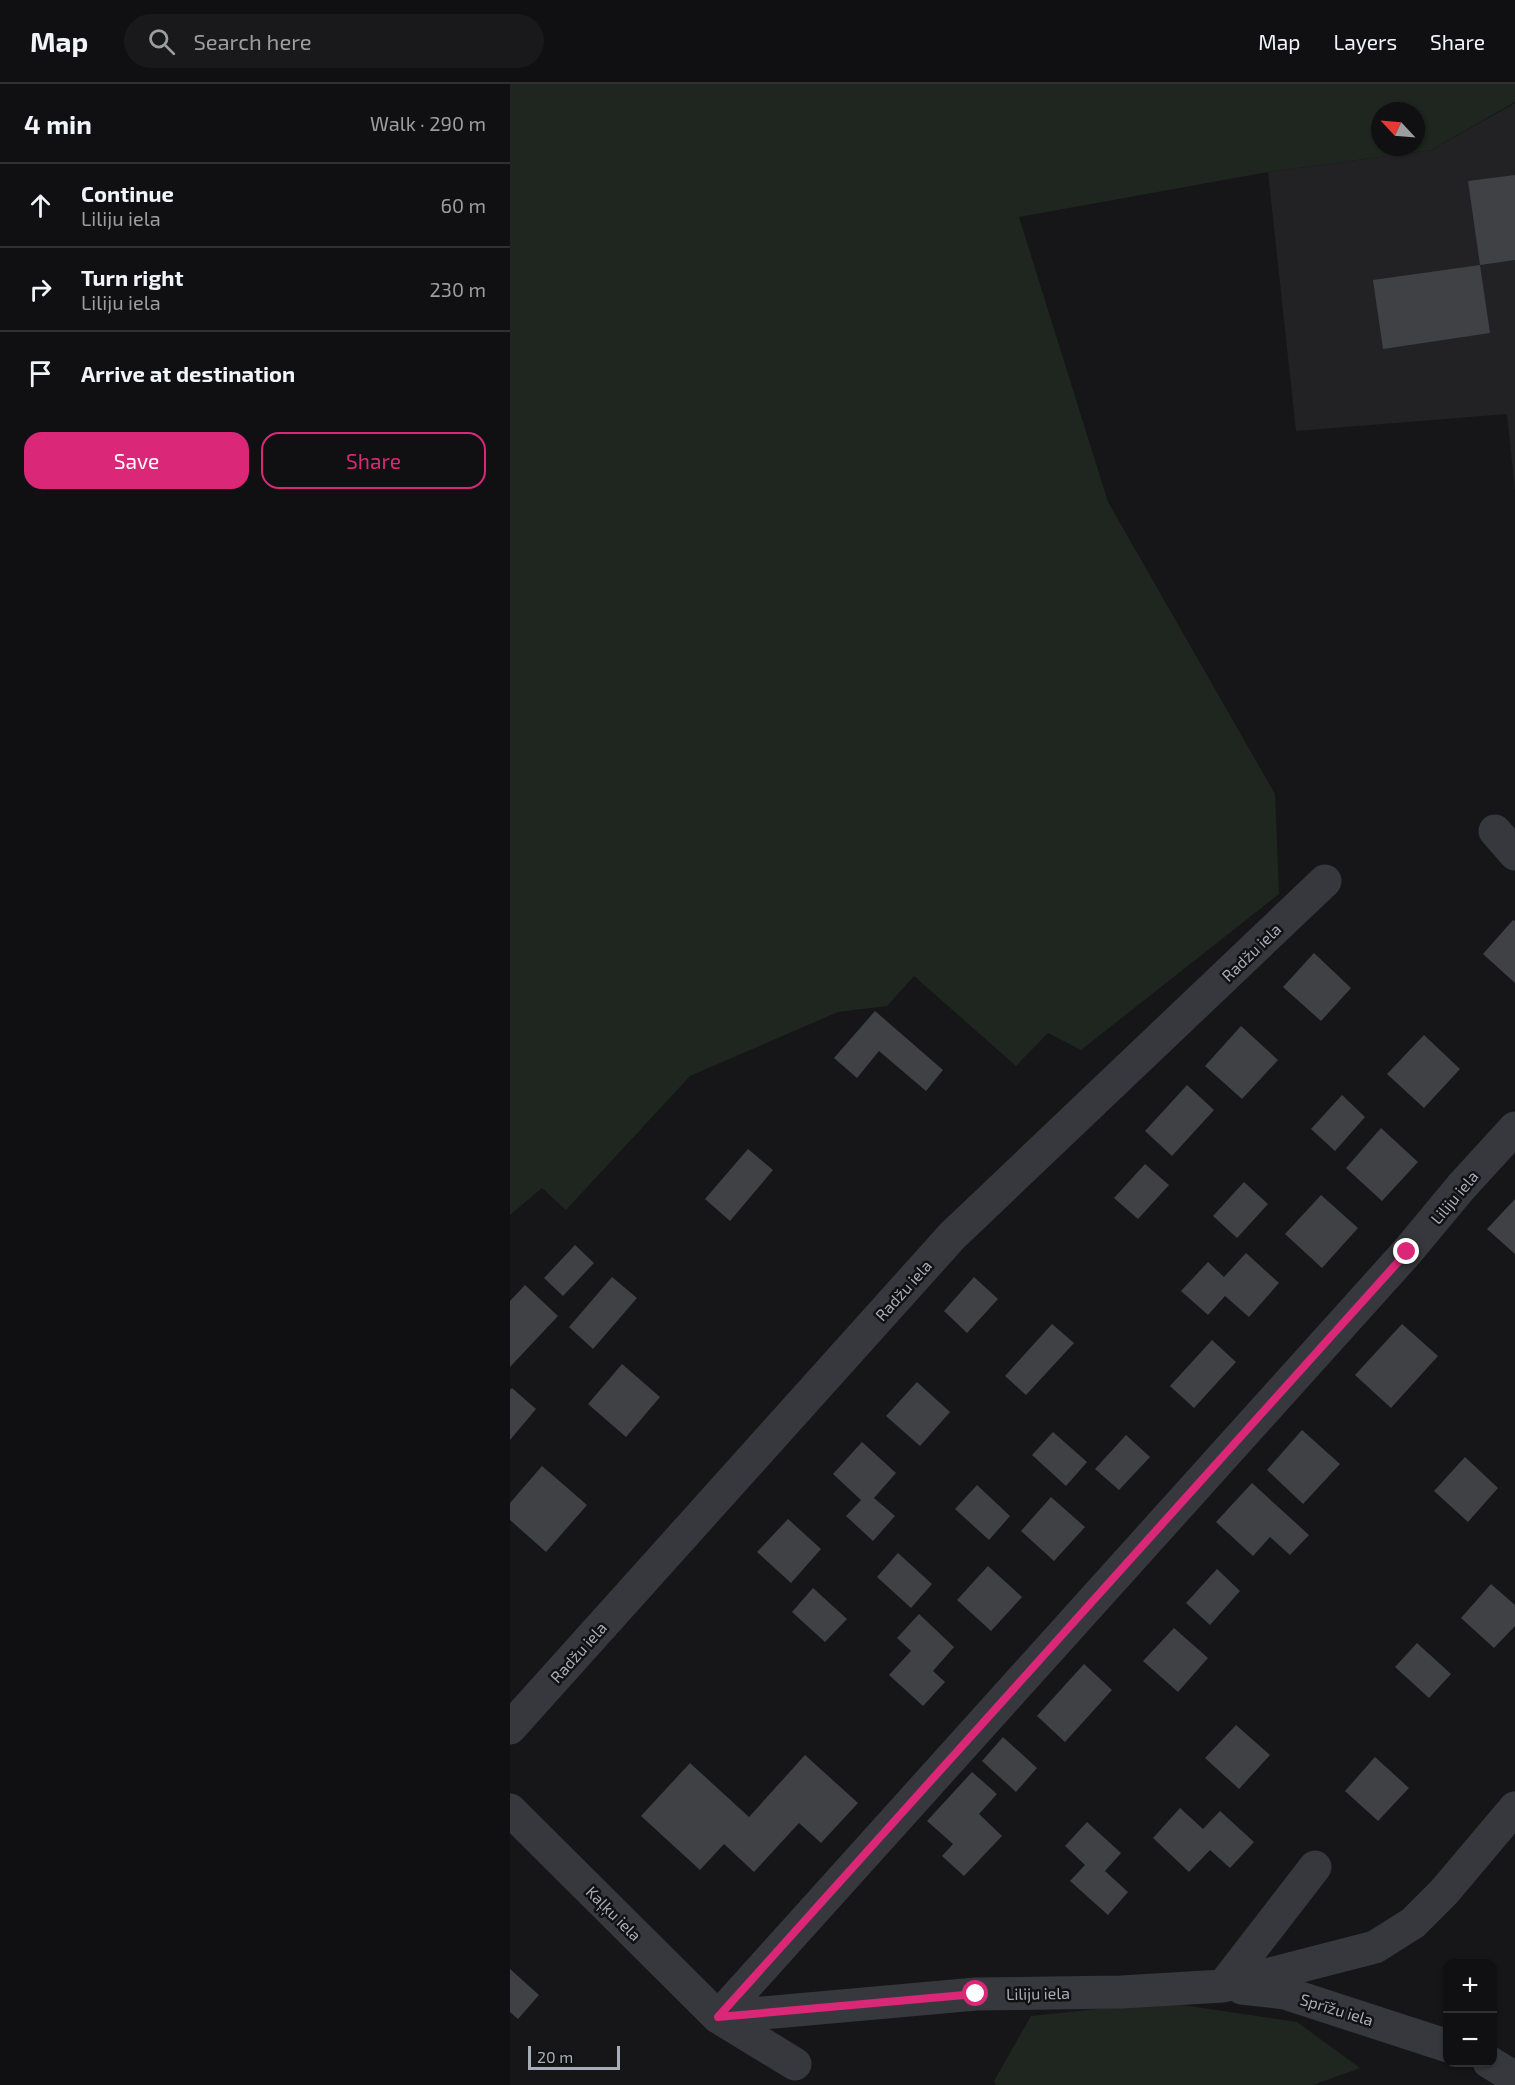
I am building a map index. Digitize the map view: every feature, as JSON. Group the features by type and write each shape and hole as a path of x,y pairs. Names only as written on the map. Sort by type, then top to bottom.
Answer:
{"street":[{"name":"Radžu iela","path":"510,1728 952,1236 1325,882"},
{"name":"Liliju iela","path":"718,2017 1407,1252 1468,1179 1515,1128"},
{"name":"Liliju iela","path":"718,2017 976,1994 1121,1992 1222,1986 1376,1947 1413,1923 1437,1900 1515,1808"},
{"name":"Kaļķu iela","path":"510,1810 718,2017 795,2064"},
{"path":"1222,1986 1315,1867"},
{"name":"Sprīžu iela","path":"1222,1986 1285,1993 1443,2044"},
{"path":"1497,2067 1515,2078"}],"shaded area":[{"path":"510,84 1515,84 1515,102 1431,150 1425,151 1425,102 1371,102 1371,156 1387,156 1268,172 1019,217 1108,502 1275,794 1279,894 1081,1050 1048,1033 1016,1066 914,976 887,1006 838,1012 690,1076 566,1210 542,1188 510,1215"},
{"path":"1515,103 1515,491 1507,414 1296,431 1268,172 1387,156 1425,156 1425,151 1431,150"},
{"path":"1162,2002 1297,2022 1360,2068 1313,2085 996,2085 994,2081 1031,2016"}],"building":[{"path":"1515,175 1515,260 1480,265 1468,181"},
{"path":"1480,265 1490,333 1383,349 1373,280"},
{"path":"1513,920 1515,921 1515,983 1483,954"},
{"path":"1314,953 1351,988 1321,1021 1283,987"},
{"path":"875,1011 943,1070 926,1091 879,1051 857,1078 834,1058"},
{"path":"1241,1026 1278,1060 1242,1099 1205,1066"},
{"path":"1424,1035 1460,1069 1424,1108 1387,1074"},
{"path":"1187,1085 1214,1110 1172,1156 1145,1131"},
{"path":"1342,1095 1365,1117 1335,1151 1311,1129"},
{"path":"1381,1128 1418,1162 1382,1201 1346,1168"},
{"path":"748,1149 773,1170 730,1221 705,1199"},
{"path":"1145,1164 1169,1185 1138,1219 1114,1198"},
{"path":"1244,1182 1268,1204 1237,1238 1213,1216"},
{"path":"1321,1195 1358,1228 1322,1268 1285,1234"},
{"path":"1515,1199 1515,1254 1487,1229"},
{"path":"575,1245 594,1263 563,1296 544,1278"},
{"path":"1246,1253 1279,1283 1249,1317 1225,1296 1208,1315 1181,1291 1208,1262 1224,1277"},
{"path":"612,1277 637,1298 593,1349 569,1327"},
{"path":"974,1277 998,1299 967,1333 944,1311"},
{"path":"525,1285 558,1316 510,1367 510,1301"},
{"path":"1052,1324 1074,1343 1026,1395 1005,1376"},
{"path":"1402,1324 1438,1356 1391,1408 1355,1375"},
{"path":"1212,1340 1236,1362 1194,1408 1170,1386"},
{"path":"622,1364 660,1397 626,1437 588,1404"},
{"path":"917,1382 950,1412 920,1446 886,1416"},
{"path":"512,1388 536,1409 510,1440 510,1390"},
{"path":"1302,1430 1340,1464 1303,1504 1267,1470"},
{"path":"1053,1432 1087,1462 1066,1486 1032,1455"},
{"path":"1126,1435 1150,1457 1119,1490 1095,1469"},
{"path":"862,1442 896,1473 874,1498 895,1516 873,1541 846,1516 861,1500 833,1474"},
{"path":"1465,1457 1498,1488 1468,1522 1434,1491"},
{"path":"542,1466 587,1505 546,1552 510,1520 510,1503"},
{"path":"1252,1483 1309,1535 1290,1555 1270,1537 1253,1556 1216,1522"},
{"path":"977,1485 1010,1516 989,1540 955,1509"},
{"path":"1051,1497 1085,1527 1054,1561 1021,1531"},
{"path":"788,1519 821,1549 791,1583 757,1552"},
{"path":"898,1553 932,1584 911,1608 877,1577"},
{"path":"988,1566 1022,1597 991,1631 957,1600"},
{"path":"1217,1569 1240,1591 1210,1625 1186,1603"},
{"path":"1491,1584 1515,1605 1515,1626 1494,1648 1461,1618"},
{"path":"813,1588 847,1619 825,1642 792,1612"},
{"path":"919,1614 954,1647 933,1671 945,1682 923,1706 889,1675 911,1651 897,1638"},
{"path":"1174,1628 1208,1658 1178,1692 1143,1661"},
{"path":"1417,1643 1451,1674 1429,1698 1395,1667"},
{"path":"1084,1664 1112,1690 1065,1742 1037,1716"},
{"path":"1236,1725 1270,1755 1239,1789 1205,1758"},
{"path":"1003,1737 1037,1768 1016,1792 982,1761"},
{"path":"805,1755 858,1803 821,1843 799,1823 754,1872 724,1844 700,1870 641,1816 690,1763 749,1817"},
{"path":"1375,1757 1409,1788 1378,1821 1345,1791"},
{"path":"972,1772 997,1794 979,1814 1002,1836 964,1876 942,1856 953,1844 927,1821"},
{"path":"1180,1808 1203,1829 1220,1811 1254,1842 1230,1868 1210,1850 1189,1872 1153,1838"},
{"path":"1087,1822 1121,1853 1105,1871 1128,1892 1108,1915 1070,1881 1085,1865 1065,1846"},
{"path":"510,1969 539,1995 518,2019 510,2012"}],"route":[{"path":"976,1994 718,2017 1407,1252"}]}
